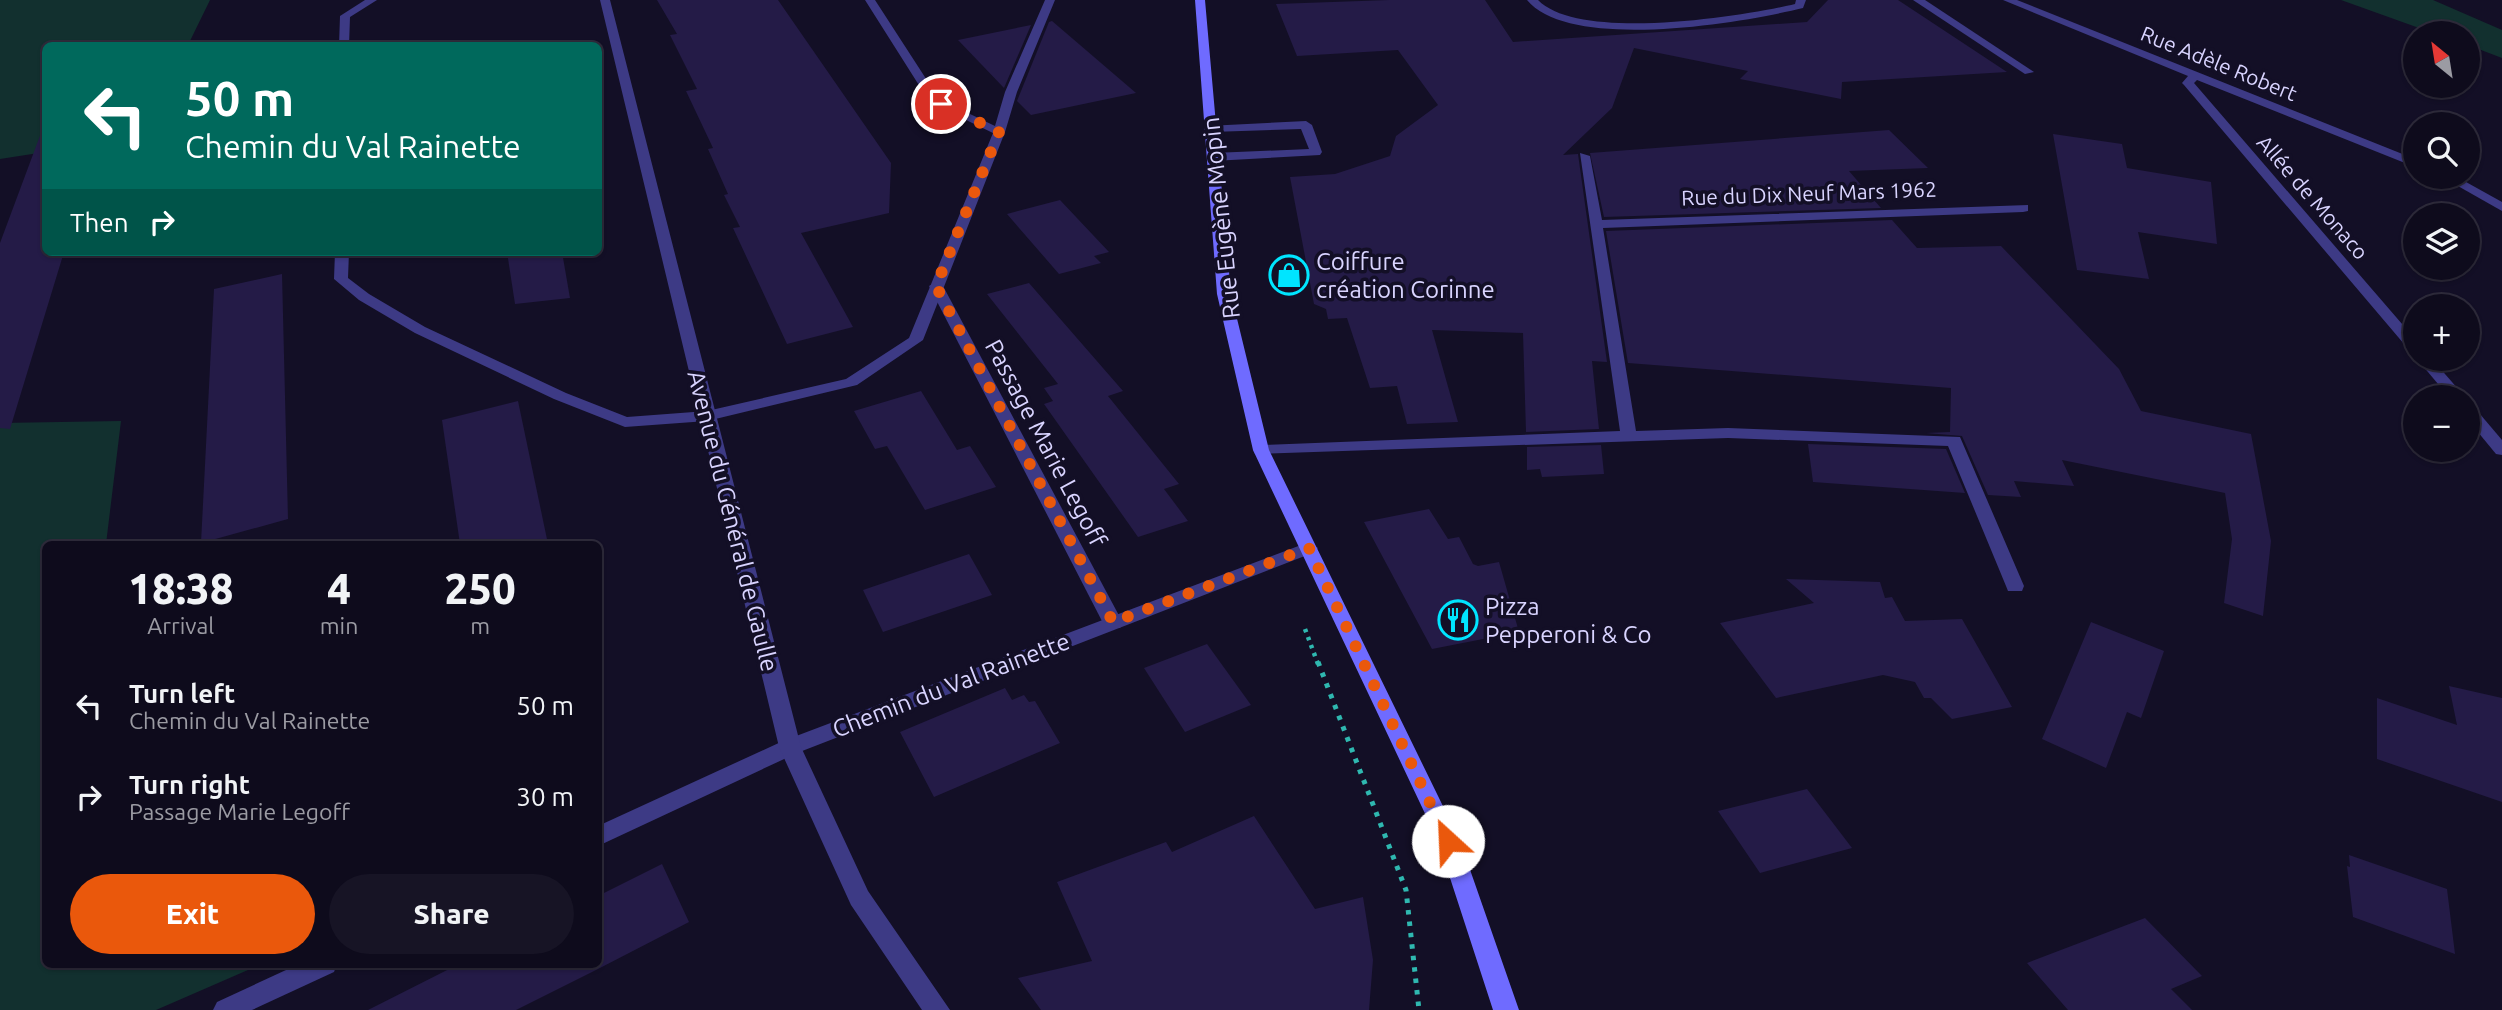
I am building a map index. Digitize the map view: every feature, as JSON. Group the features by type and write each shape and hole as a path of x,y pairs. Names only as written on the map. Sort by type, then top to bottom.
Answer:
{"main road":[{"name":"Rue Eugène Mopin","path":"1200,0 1224,295 1261,450 1448,841 1506,1010"}],"street":[{"path":"344,42 345,16 372,0"},
{"name":"Avenue du Général de Gaulle","path":"606,0 790,747 859,898 937,1010"},
{"path":"870,0 928,90 941,104 999,132"},
{"path":"342,256 341,279 363,297 420,331 560,396 625,422 707,416 851,382 916,340 1049,0"},
{"path":"1532,0 1547,14 1599,25 1695,24 1781,12 1799,6 1801,0"},
{"path":"1918,0 2029,72"},
{"name":"Rue Adèle Robert","path":"2008,0 2403,158"},
{"name":"Allée de Monaco","path":"2196,74 2188,83 2403,334"},
{"path":"1211,128 1306,125 1316,152 1213,157"},
{"path":"1584,156 1629,436"},
{"path":"2470,189 2502,207"},
{"name":"Rue du Dix Neuf Mars 1962","path":"1596,224 2023,208"},
{"name":"Passage Marie Legoff","path":"936,286 1113,622"},
{"path":"2434,371 2447,385"},
{"path":"2480,424 2502,450"},
{"path":"1261,450 1728,433 1954,441 2015,586"},
{"name":"Chemin du Val Rainette","path":"602,835 790,747 1309,548"},
{"path":"226,1010 316,968"}],"green space":[{"path":"0,0 210,0 189,42 42,42 42,152 0,159"},
{"path":"2341,0 2433,0 2502,30 2502,58 2480,50 2480,21 2403,22"},
{"path":"121,421 106,541 42,541 42,968 253,968 156,1010 0,1010 0,423"}],"building":[{"path":"657,0 778,0 891,163 889,213 801,233 853,327 787,344 733,228 740,227 724,195 728,194 708,149 713,148 686,91 697,89 670,35 677,34"},
{"path":"1485,0 1513,42 1807,22 1828,0 1898,0 2007,72 1842,82 1841,99 1740,79 1748,71 1634,48 1612,108 1563,155 1578,154 1607,362 1592,361 1599,429 1526,432 1523,333 1432,330 1458,422 1407,424 1397,386 1370,388 1347,318 1328,319 1326,309 1314,304 1290,177 1335,174 1390,156 1396,136 1438,105 1398,50 1297,56 1276,4"},
{"path":"1052,21 1136,93 1031,115 1017,101 1049,22"},
{"path":"1031,25 1004,88 958,40"},
{"path":"1889,130 1928,168 1849,171 1881,208 1604,217 1590,153"},
{"path":"42,133 42,256 63,256 10,429 0,428 0,243"},
{"path":"2053,134 2122,144 2127,168 2211,182 2217,244 2138,232 2149,279 2077,270"},
{"path":"1060,200 1109,252 1094,256 1101,263 1059,274 1007,214"},
{"path":"1892,220 1917,248 2001,246 2119,369 2141,411 2251,434 2271,541 2263,616 2224,603 2232,539 2225,493 2062,460 2074,486 2014,481 2021,497 1988,495 1962,436 1926,433 1950,432 1951,388 1628,363 1606,231"},
{"path":"508,256 563,256 570,298 515,304"},
{"path":"282,274 288,519 201,541 214,289"},
{"path":"1029,283 1123,391 1108,396 1179,484 1164,489 1188,521 1138,537 1044,404 1053,401 1044,388 1058,384 987,294"},
{"path":"921,391 957,450 970,446 996,487 925,510 887,446 875,449 854,411"},
{"path":"518,401 547,541 460,541 442,420"},
{"path":"1808,444 1946,449 1965,493 1813,482"},
{"path":"1601,445 1604,474 1542,477 1540,469 1527,470 1527,447"},
{"path":"1429,509 1448,539 1459,537 1473,564 1478,566 1499,562 1519,632 1432,649 1364,522"},
{"path":"969,554 992,595 883,632 863,590"},
{"path":"1786,579 1880,582 1885,598 1892,597 1905,621 1962,619 2012,707 1952,719 1931,698 1924,698 1915,682 1883,675 1776,698 1720,623 1814,603"},
{"path":"2091,622 2164,651 2141,718 2127,712 2106,768 2042,739"},
{"path":"1207,644 1251,705 1185,732 1144,668"},
{"path":"2449,686 2502,698 2502,802 2377,759 2377,698 2457,725"},
{"path":"1005,688 1012,700 1024,695 1029,702 1035,701 1060,743 934,797 900,732"},
{"path":"1807,789 1852,848 1760,873 1718,811"},
{"path":"1254,816 1315,909 1363,897 1373,960 1369,1010 1041,1010 1018,978 1092,961 1057,882 1166,842 1172,852"},
{"path":"2349,855 2447,889 2455,954 2353,917 2347,866 2350,867"},
{"path":"662,864 689,922 602,967 602,894"},
{"path":"2145,918 2202,976 2171,989 2192,1010 2068,1010 2027,963"},
{"path":"451,968 600,968 516,1010 368,1010"}],"place":[{"name":"Coiffure création Corinne","path":"1289,275"},
{"name":"Pizza Pepperoni & Co","path":"1458,620"}],"route":[{"path":"941,104 999,132 936,286 1113,622 1309,548 1374,680 1448,841"}]}
